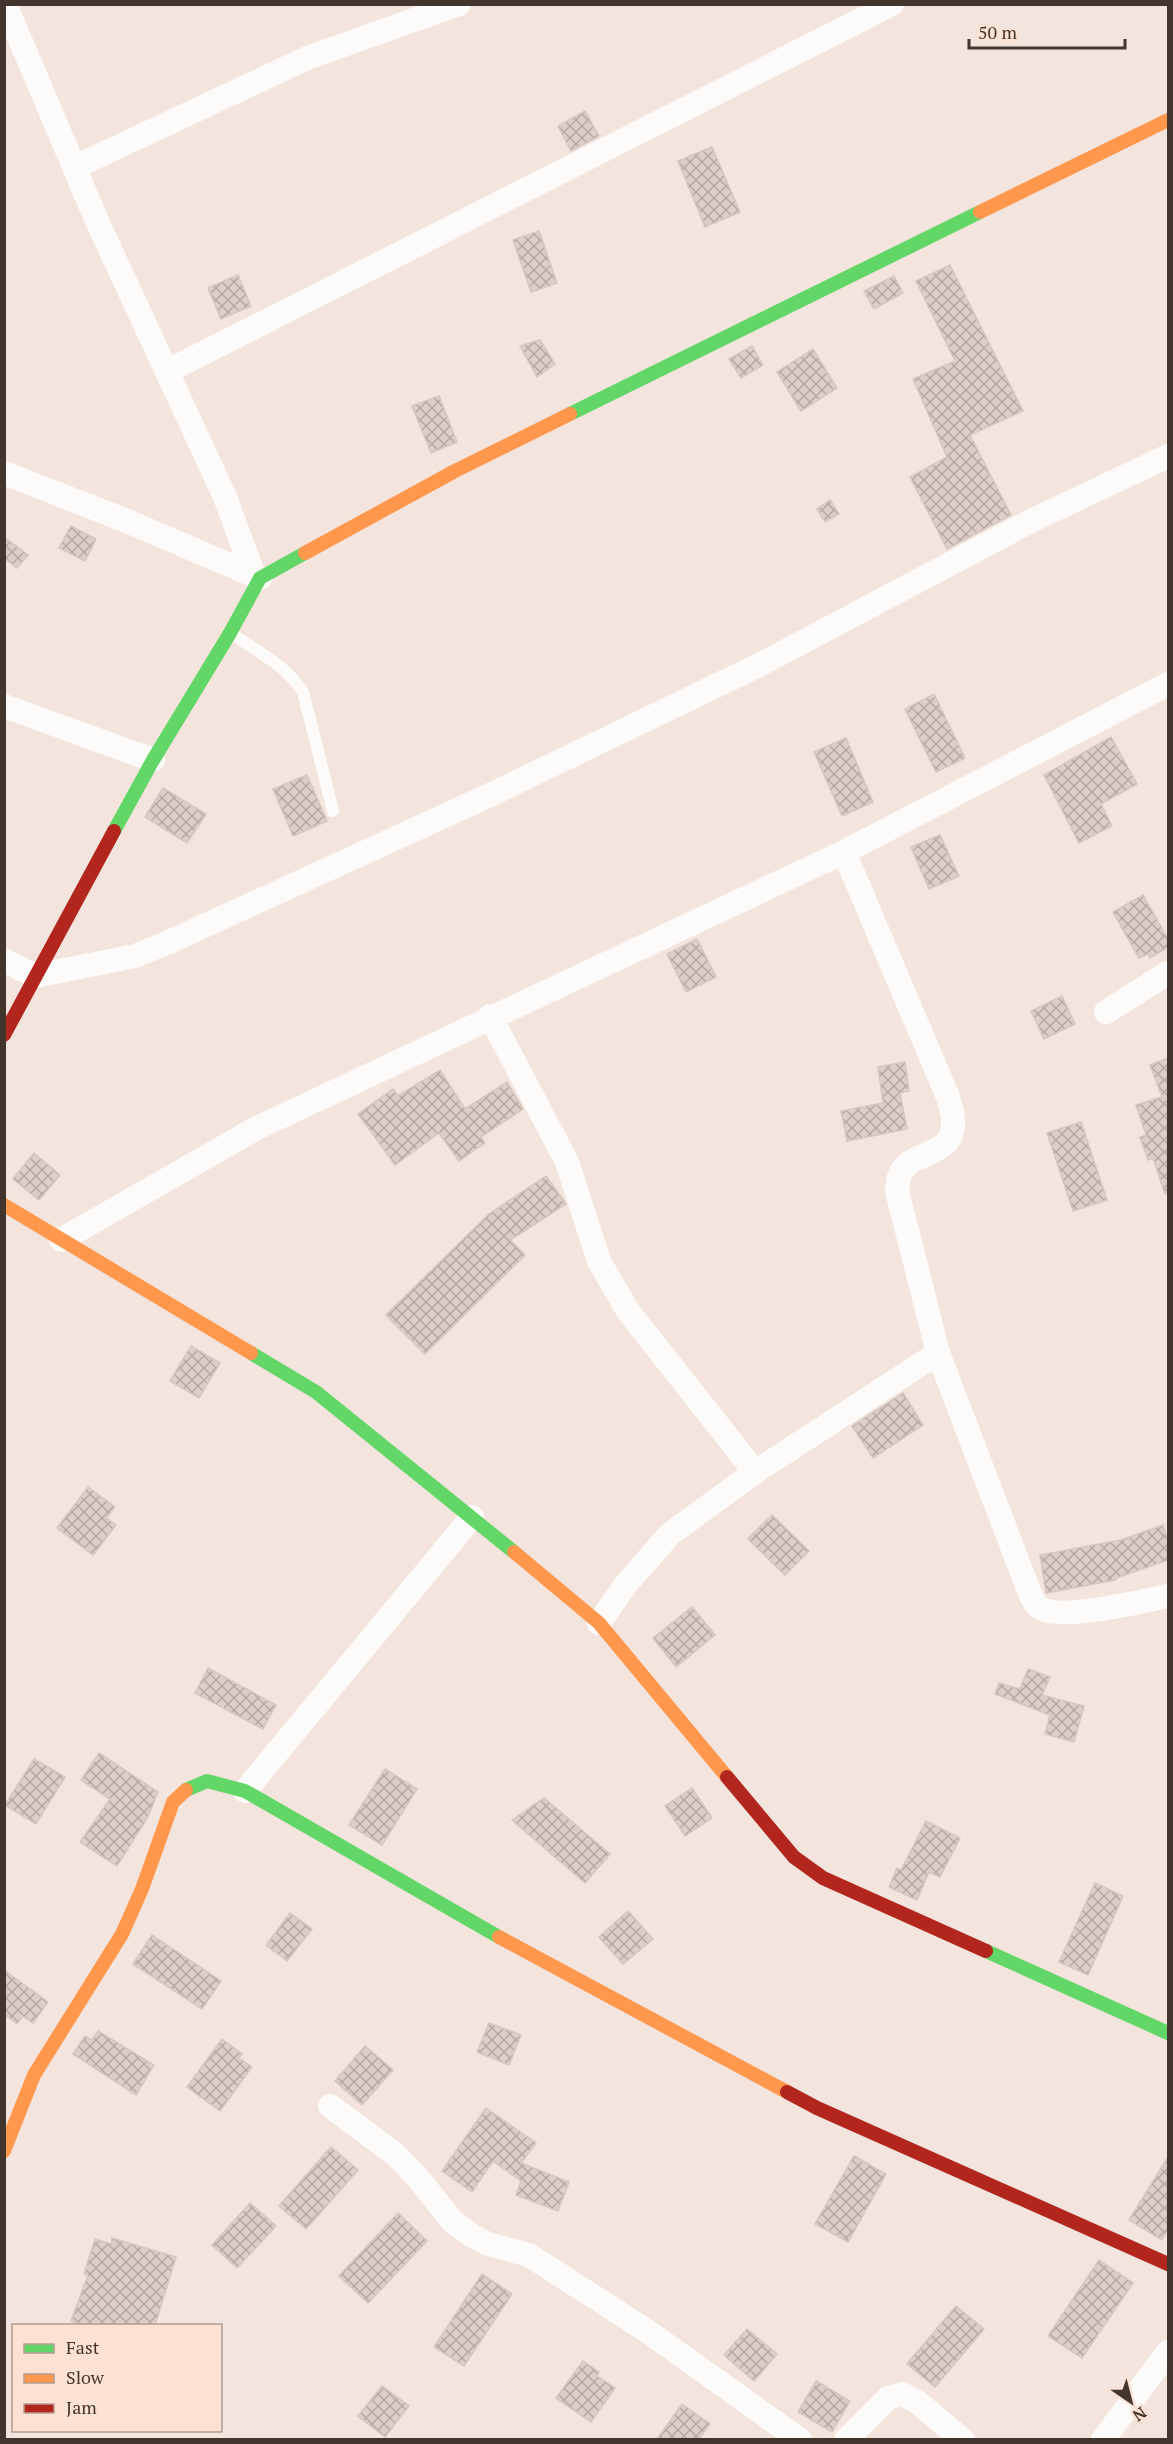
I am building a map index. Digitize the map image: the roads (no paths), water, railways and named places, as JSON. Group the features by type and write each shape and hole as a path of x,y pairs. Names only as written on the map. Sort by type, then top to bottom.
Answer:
{"street":[{"path":"5,4 97,221 225,497 257,577"},
{"path":"75,167 308,58 459,4"},
{"path":"168,371 892,4"},
{"path":"4,1035 153,760 230,633 257,577 455,471 1168,120"},
{"path":"4,960 35,975 135,956 490,795 761,664 1033,520 1168,456"},
{"path":"4,473 257,577"},
{"path":"61,1240 255,1129 490,1016 844,852 1168,684"},
{"path":"4,706 153,760"},
{"path":"844,852 948,1097 954,1121 952,1137 941,1148 910,1163 900,1175 897,1191 938,1353 1029,1591 1038,1607 1054,1614 1168,1596"},
{"path":"1106,1012 1168,973"},
{"path":"490,1016 567,1162 599,1261 628,1311 755,1472"},
{"path":"4,1205 316,1392 472,1517 599,1623 794,1857 823,1878 1168,2033"},
{"path":"599,1623 627,1582 670,1534 755,1472 938,1353"},
{"path":"246,1791 472,1517"},
{"path":"4,2151 34,2075 122,1934 142,1889 173,1802 183,1790 200,1781 213,1780 246,1791 512,1944 817,2108 1168,2264"},
{"path":"330,2106 396,2155 418,2178 452,2221 471,2235 488,2244 529,2255 647,2331 800,2439"},
{"path":"1103,2439 1168,2352"},
{"path":"846,2439 888,2398 903,2394 916,2401 963,2439"}],"lane":[{"path":"230,633 284,669 303,692 333,811"}]}
